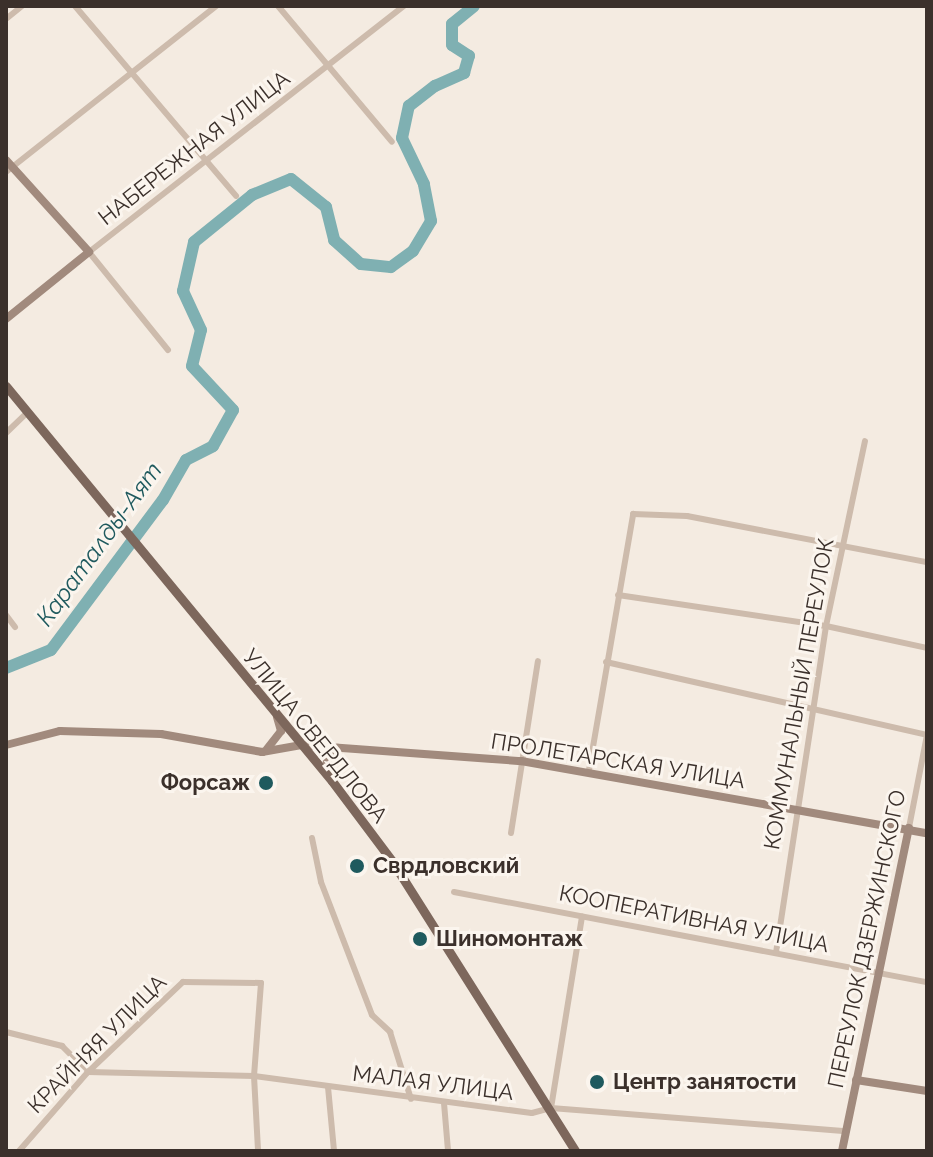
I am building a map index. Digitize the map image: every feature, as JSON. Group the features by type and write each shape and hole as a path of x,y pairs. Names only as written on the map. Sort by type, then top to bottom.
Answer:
{"main road":[{"name":"УЛИЦА СВЕРДЛОВА","path":"6,386 332,781 392,861 551,1108 575,1151"}],"street":[{"path":"6,19 22,6"},
{"path":"75,6 208,158 236,196"},
{"path":"168,350 89,252 8,166 216,6"},
{"path":"278,6 392,142"},
{"name":"НАБЕРЕЖНАЯ УЛИЦА","path":"6,319 404,6"},
{"path":"6,433 27,413"},
{"name":"КОММУНАЛЬНЫЙ ПЕРЕУЛОК","path":"776,953 826,626 865,441"},
{"path":"589,770 633,514 687,516 927,562"},
{"path":"618,595 826,626 927,648"},
{"path":"6,615 15,627"},
{"path":"511,833 538,661"},
{"path":"606,662 813,713 927,735"},
{"path":"6,745 60,731 161,734 262,752 278,740 275,713"},
{"name":"ПЕРЕУЛОК ДЗЕРЖИНСКОГО","path":"842,1151 927,735"},
{"name":"ПРОЛЕТАРСКАЯ УЛИЦА","path":"262,752 301,745 521,761 589,770 927,833"},
{"path":"332,781 327,761 341,747"},
{"path":"312,838 321,882 372,1015 390,1032 411,1099"},
{"name":"КООПЕРАТИВНАЯ УЛИЦА","path":"454,892 927,982"},
{"path":"551,1108 582,916"},
{"name":"КРАЙНЯЯ УЛИЦА","path":"19,1151 88,1072 183,982 261,983 254,1076"},
{"path":"6,1032 62,1046 88,1072"},
{"name":"МАЛАЯ УЛИЦА","path":"88,1072 254,1076 532,1113 551,1108 846,1131"},
{"path":"254,1076 258,1151"},
{"path":"856,1080 927,1091"},
{"path":"328,1087 334,1151"},
{"path":"444,1103 448,1151"}],"waterway":[{"name":"Караталды-Аят","path":"6,668 51,650 163,500 186,460 213,446 233,410 192,366 201,330 183,291 194,242 252,195 291,179 326,207 334,240 361,264 391,267 413,251 431,221 424,184 402,138 409,106 435,86 464,73 469,56 452,45 452,24 474,6"}],"place":[{"name":"Форсаж","path":"266,783"},
{"name":"Сврдловский","path":"357,866"},
{"name":"Шиномонтаж","path":"420,939"},
{"name":"Центр занятости","path":"597,1082"}]}
